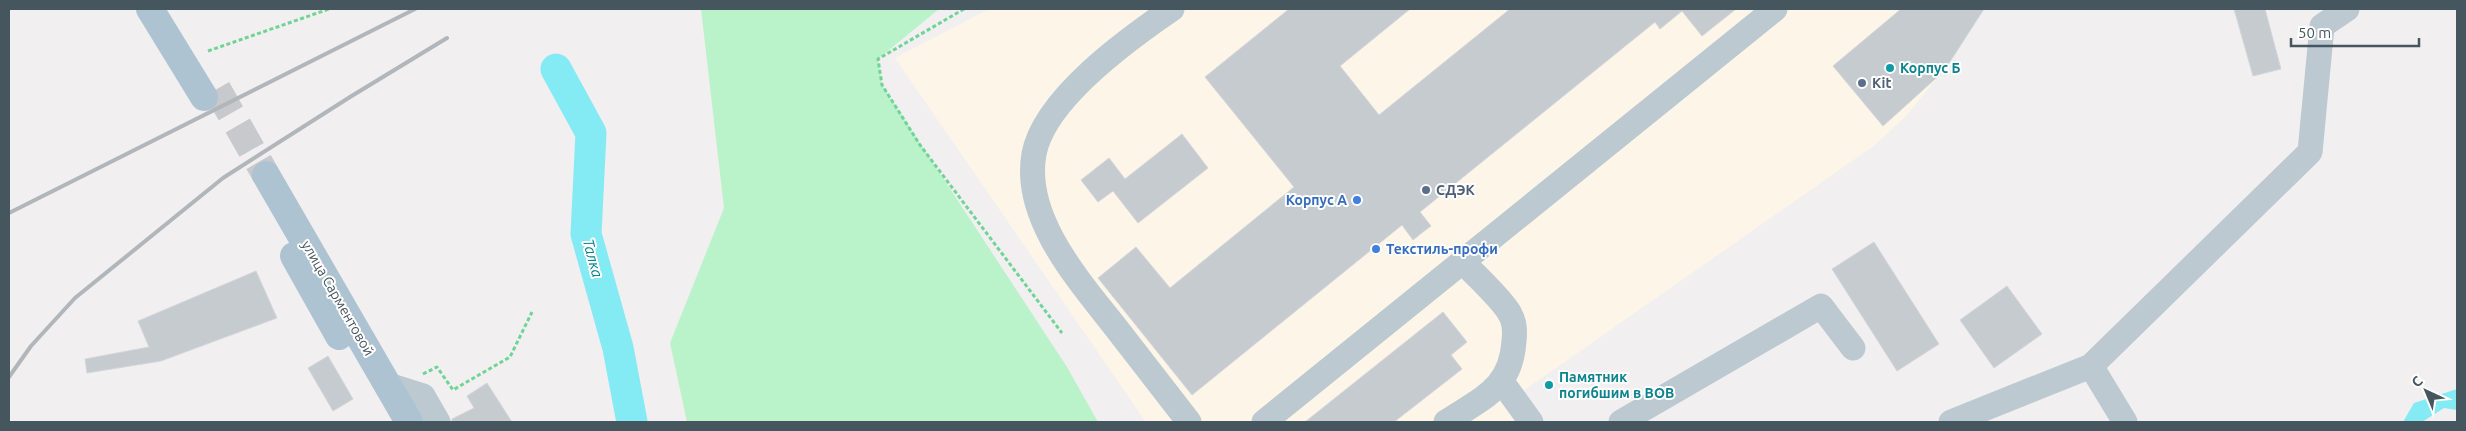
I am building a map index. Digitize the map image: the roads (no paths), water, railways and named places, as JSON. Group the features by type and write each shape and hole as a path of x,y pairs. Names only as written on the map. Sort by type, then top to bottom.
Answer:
{"main road":[{"path":"150,9 211,93 167,9"},
{"name":"улица Сарментовой","path":"260,179 323,289 390,422"},
{"name":"улица Сарментовой","path":"323,289 388,385 409,422"}],"lane":[{"path":"1172,9 1132,37 1083,79 1061,103 1044,130 1034,153 1033,180 1038,207 1066,263 1189,422"},
{"path":"1264,422 1775,9"},
{"path":"1951,422 2091,366 2310,152 2322,26 2347,9"},
{"path":"1446,422 1497,388 1506,375 1513,351 1514,323 1510,314 1463,262"},
{"path":"1621,422 1821,306 1853,348"},
{"path":"2091,366 2125,422"},
{"path":"1502,382 1530,422"},
{"path":"388,385 423,396 438,422"}],"water":[{"path":"2457,389 2457,410 2444,408 2422,422 2403,422 2414,403"}],"waterway":[{"name":"Талка","path":"556,69 591,133 586,234 618,348 632,422"}],"tunnel":[{"path":"217,89 266,175"}],"railway":[{"path":"9,213 415,9"},
{"path":"9,377 31,346 75,298 223,178 447,38"}],"place":[{"name":"Корпус Б","path":"1890,68"},
{"name":"Kit","path":"1862,83"},
{"name":"СДЭК","path":"1426,190"},
{"name":"Корпус А","path":"1357,200"},
{"name":"Текстиль-профи","path":"1376,249"},
{"name":"Памятник погибшим в ВОВ","path":"1549,385"}]}
